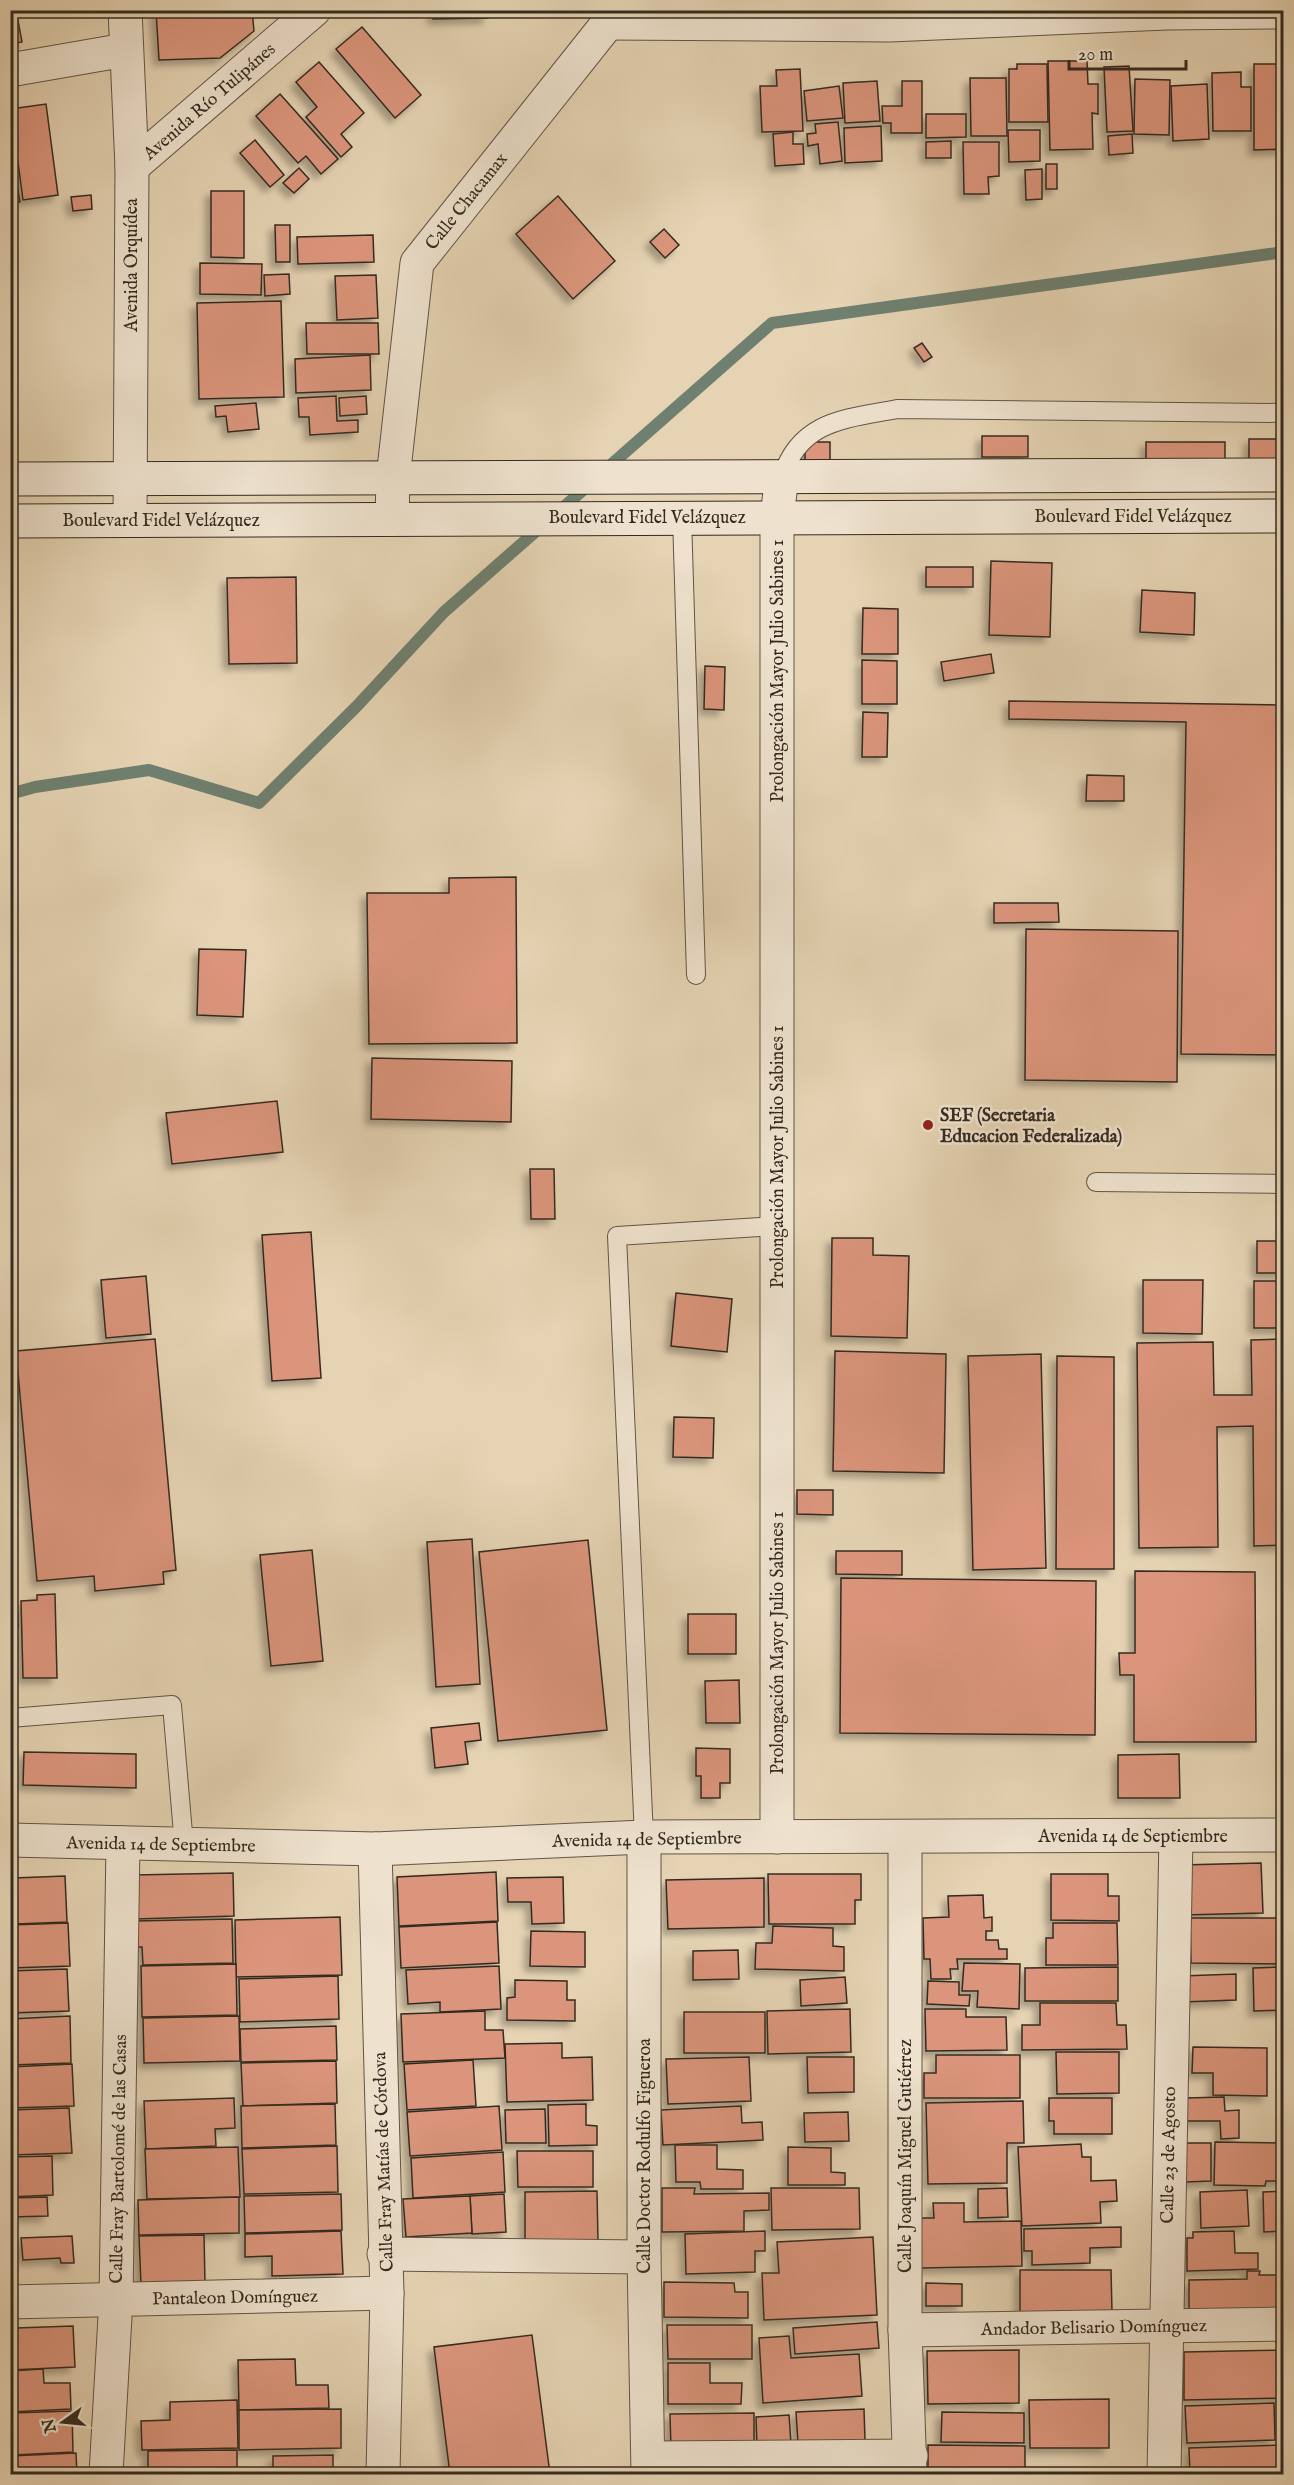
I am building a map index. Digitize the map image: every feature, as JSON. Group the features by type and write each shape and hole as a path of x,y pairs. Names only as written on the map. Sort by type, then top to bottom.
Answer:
{"street":[{"name":"Avenida Orquídea","path":"125,10 132,167 130,520"},
{"name":"Avenida Río Tulipánes","path":"132,167 314,10"},
{"path":"609,17 890,25 1166,12 1284,12"},
{"name":"Calle Chacamax","path":"392,519 393,478 417,263 609,17"},
{"path":"10,70 125,50"},
{"path":"10,479 1284,475"},
{"name":"Prolongación Mayor Julio Sabines 1","path":"777,1837 777,516 782,477"},
{"name":"Boulevard Fidel Velázquez","path":"10,521 777,516 1284,516"},
{"name":"Avenida 14 de Septiembre","path":"10,1840 375,1850 644,1837 1284,1835"},
{"name":"Calle 23 de Agosto","path":"1164,2475 1164,2325 1176,1836"},
{"name":"Calle Doctor Rodulfo Figueroa","path":"644,1837 644,2257 649,2466"},
{"name":"Calle Joaquín Miguel Gutiérrez","path":"905,1837 905,2330 911,2465"},
{"name":"Calle Fray Bartolomé de las Casas","path":"106,2475 116,2299 123,1844"},
{"name":"Calle Fray Matías de Córdova","path":"375,1850 384,2254 387,2293 383,2475"},
{"path":"384,2254 644,2257"},
{"name":"Pantaleon Domínguez","path":"10,2302 387,2293"},
{"name":"Andador Belisario Domínguez","path":"905,2330 1284,2324"},
{"path":"649,2466 911,2465"}],"lane":[{"path":"782,477 788,458 816,429 841,420 897,409 1284,412"},
{"path":"682,517 696,975"},
{"path":"1096,1182 1284,1184"},
{"path":"644,1837 617,1236 777,1226"},
{"path":"10,1718 172,1705 184,1845"}],"building":[{"path":"10,10 16,10 22,42 10,44"},
{"path":"156,10 252,10 254,31 220,58 159,60"},
{"path":"433,10 488,10 488,18 433,19"},
{"path":"362,27 421,95 395,118 336,49"},
{"path":"1048,61 1087,61 1088,84 1098,84 1098,114 1092,113 1093,149 1050,150"},
{"path":"319,62 364,113 341,134 352,147 341,157 306,117 317,107 296,82"},
{"path":"1017,64 1047,64 1048,122 1009,122 1009,69 1017,69"},
{"path":"1254,64 1284,64 1284,149 1254,150"},
{"path":"1129,66 1133,131 1107,132 1104,67"},
{"path":"800,69 803,131 762,132 760,86 777,86 776,70"},
{"path":"1241,72 1241,87 1251,87 1251,131 1213,131 1212,73"},
{"path":"970,78 1006,78 1007,136 971,136"},
{"path":"1135,79 1170,80 1169,135 1134,134"},
{"path":"877,81 880,121 845,123 843,83"},
{"path":"902,81 922,81 922,133 891,133 891,123 883,123 882,106 902,106"},
{"path":"1207,84 1209,139 1173,141 1171,86"},
{"path":"839,86 843,118 807,121 804,91"},
{"path":"280,94 338,159 321,174 306,156 298,163 256,116"},
{"path":"46,104 58,195 23,200 11,109"},
{"path":"926,114 966,114 966,137 926,138"},
{"path":"838,122 842,161 820,164 818,144 808,146 807,134 816,133 815,124"},
{"path":"881,126 882,161 845,163 844,128"},
{"path":"1008,130 1040,130 1040,161 1009,162"},
{"path":"793,132 793,144 803,144 804,164 775,166 773,134"},
{"path":"1132,134 1133,153 1109,155 1108,136"},
{"path":"255,140 284,175 270,187 240,153"},
{"path":"951,141 951,158 926,158 926,142"},
{"path":"963,142 999,142 999,176 988,177 989,194 964,194"},
{"path":"10,147 20,202 10,204"},
{"path":"1046,164 1057,164 1057,189 1046,189"},
{"path":"299,168 309,179 294,193 283,183"},
{"path":"1042,169 1042,199 1026,200 1025,170"},
{"path":"211,191 244,191 244,258 211,257"},
{"path":"91,195 92,209 73,211 71,197"},
{"path":"558,196 615,261 573,299 516,234"},
{"path":"275,225 290,225 290,262 276,262"},
{"path":"664,229 679,245 665,258 650,242"},
{"path":"373,235 374,262 298,264 297,237"},
{"path":"200,263 262,264 261,295 200,294"},
{"path":"289,274 290,294 265,296 264,275"},
{"path":"376,275 378,318 337,320 335,276"},
{"path":"281,301 284,397 199,399 197,303"},
{"path":"306,323 378,323 379,354 307,354"},
{"path":"922,343 932,357 924,362 914,348"},
{"path":"370,355 371,390 296,393 295,359"},
{"path":"336,396 337,421 358,420 358,432 310,435 309,417 299,417 298,398"},
{"path":"366,396 367,414 340,416 339,398"},
{"path":"256,403 259,429 228,432 226,416 216,417 215,406"},
{"path":"982,436 1028,436 1028,457 982,457"},
{"path":"1249,439 1284,439 1284,462 1249,462"},
{"path":"805,442 830,442 830,461 805,462"},
{"path":"1146,442 1225,442 1225,462 1146,462"},
{"path":"991,561 1052,563 1050,637 989,635"},
{"path":"926,567 973,567 973,587 926,587"},
{"path":"296,577 297,663 229,664 227,578"},
{"path":"1142,590 1195,593 1194,635 1140,632"},
{"path":"863,608 898,609 898,654 862,654"},
{"path":"991,654 994,673 944,681 941,662"},
{"path":"862,660 897,661 897,704 862,704"},
{"path":"705,666 725,667 724,710 704,709"},
{"path":"1009,701 1284,705 1284,1055 1181,1054 1186,722 1009,719"},
{"path":"863,712 888,713 887,757 862,757"},
{"path":"1087,775 1124,776 1124,801 1086,801"},
{"path":"516,877 517,1043 369,1044 367,893 449,893 449,878"},
{"path":"994,903 1058,903 1059,922 994,923"},
{"path":"1026,929 1178,931 1177,1082 1025,1080"},
{"path":"199,949 246,950 243,1017 197,1015"},
{"path":"372,1058 512,1061 511,1122 371,1119"},
{"path":"277,1101 283,1152 172,1164 166,1113"},
{"path":"530,1169 554,1169 555,1219 531,1219"},
{"path":"311,1232 321,1378 272,1381 262,1235"},
{"path":"832,1238 873,1238 873,1255 909,1256 907,1338 831,1336"},
{"path":"1257,1241 1284,1241 1284,1273 1257,1273"},
{"path":"146,1276 151,1334 106,1338 101,1280"},
{"path":"1143,1280 1203,1280 1202,1334 1143,1333"},
{"path":"1254,1281 1284,1281 1284,1328 1254,1328"},
{"path":"676,1293 732,1299 727,1352 671,1346"},
{"path":"155,1339 176,1570 163,1572 164,1584 95,1591 94,1576 37,1581 16,1351"},
{"path":"1284,1339 1284,1545 1254,1546 1253,1426 1217,1427 1218,1547 1139,1548 1137,1343 1213,1342 1214,1395 1252,1395 1251,1340"},
{"path":"835,1351 946,1354 944,1473 833,1471"},
{"path":"1041,1354 1046,1568 973,1570 968,1356"},
{"path":"1057,1356 1114,1357 1114,1569 1056,1569"},
{"path":"674,1417 714,1418 713,1458 673,1457"},
{"path":"797,1490 833,1490 833,1515 797,1514"},
{"path":"472,1539 480,1684 436,1687 427,1542"},
{"path":"588,1540 607,1730 498,1741 479,1552"},
{"path":"312,1550 323,1661 271,1666 260,1555"},
{"path":"836,1551 902,1551 902,1575 836,1574"},
{"path":"1135,1571 1255,1572 1256,1742 1134,1742 1134,1675 1120,1675 1119,1653 1135,1653"},
{"path":"841,1578 1096,1581 1095,1735 840,1733"},
{"path":"55,1594 57,1678 23,1678 21,1601 37,1600 37,1595"},
{"path":"10,1595 17,1595 18,1627 10,1627"},
{"path":"688,1614 736,1614 736,1654 688,1654"},
{"path":"739,1680 740,1723 706,1723 705,1681"},
{"path":"479,1723 481,1740 465,1742 468,1764 435,1768 431,1728"},
{"path":"696,1748 730,1749 730,1783 720,1783 720,1798 701,1798 701,1776 696,1776"},
{"path":"24,1752 136,1754 136,1788 23,1785"},
{"path":"1179,1754 1180,1798 1118,1798 1118,1755"},
{"path":"1261,1863 1263,1913 1183,1915 1181,1865"},
{"path":"496,1872 498,1921 399,1926 397,1877"},
{"path":"233,1873 234,1916 135,1919 134,1875"},
{"path":"768,1874 861,1874 861,1900 855,1900 855,1924 769,1924"},
{"path":"1051,1874 1108,1874 1108,1896 1119,1896 1119,1921 1051,1920"},
{"path":"65,1876 67,1922 16,1924 14,1878"},
{"path":"563,1877 564,1923 532,1924 531,1902 508,1902 507,1878"},
{"path":"764,1878 764,1927 668,1929 666,1880"},
{"path":"983,1895 984,1918 992,1917 992,1931 986,1931 986,1940 998,1940 999,1949 1007,1949 1007,1959 957,1959 958,1969 950,1969 951,1979 931,1979 930,1959 924,1959 923,1918 949,1917 948,1896"},
{"path":"340,1917 342,1975 236,1977 235,1920"},
{"path":"1190,1918 1284,1918 1284,1964 1191,1963"},
{"path":"232,1919 233,1963 143,1965 142,1947 136,1947 135,1921"},
{"path":"497,1922 499,1963 401,1968 399,1927"},
{"path":"68,1923 70,1966 10,1968 10,1925"},
{"path":"1053,1923 1117,1923 1118,1965 1046,1965 1046,1938 1053,1938"},
{"path":"773,1926 833,1928 833,1946 844,1947 844,1971 755,1969 756,1943 772,1943"},
{"path":"531,1931 585,1932 585,1967 530,1966"},
{"path":"738,1950 739,1979 693,1980 693,1951"},
{"path":"964,1963 1020,1964 1019,2009 977,2007 978,1991 962,1991"},
{"path":"236,1964 237,2015 142,2017 141,1966"},
{"path":"499,1966 501,2009 440,2012 440,2002 408,2004 406,1970"},
{"path":"1118,1967 1118,2001 1025,2001 1025,1968"},
{"path":"1284,1967 1284,2010 1254,2011 1253,1968"},
{"path":"67,1969 69,2011 10,2013 10,1971"},
{"path":"1236,1974 1236,2000 1183,2002 1182,1976"},
{"path":"338,1976 339,2019 240,2022 239,1979"},
{"path":"845,1977 847,2003 801,2006 800,1980"},
{"path":"515,1980 567,1981 567,2000 575,2000 575,2021 507,2020 507,1998 515,1997"},
{"path":"928,1981 959,1982 959,1995 970,1995 969,2006 927,2004"},
{"path":"1040,2003 1116,2003 1117,2025 1126,2025 1127,2049 1022,2050 1022,2025 1040,2025"},
{"path":"850,2009 851,2052 768,2054 767,2011"},
{"path":"925,2009 966,2009 966,2017 1006,2017 1007,2050 926,2051"},
{"path":"485,2011 485,2030 503,2030 505,2058 403,2062 401,2014"},
{"path":"684,2012 765,2012 765,2053 684,2053"},
{"path":"70,2016 71,2063 10,2065 10,2019"},
{"path":"239,2016 240,2061 144,2063 143,2018"},
{"path":"336,2026 337,2060 241,2062 240,2029"},
{"path":"562,2043 562,2058 592,2057 593,2100 507,2102 505,2044"},
{"path":"1193,2047 1267,2048 1267,2096 1213,2095 1213,2073 1192,2073"},
{"path":"1056,2052 1119,2052 1119,2093 1057,2094"},
{"path":"936,2055 1020,2055 1020,2098 924,2098 924,2073 936,2073"},
{"path":"749,2057 751,2101 668,2104 666,2059"},
{"path":"807,2057 854,2057 854,2092 808,2093"},
{"path":"473,2060 476,2106 407,2110 404,2064"},
{"path":"336,2061 337,2103 243,2106 241,2063"},
{"path":"72,2064 74,2106 10,2108 10,2067"},
{"path":"1224,2097 1225,2111 1239,2110 1239,2138 1221,2139 1220,2121 1187,2121 1186,2098"},
{"path":"234,2098 235,2128 215,2129 216,2146 146,2149 144,2101"},
{"path":"1049,2098 1112,2098 1112,2134 1054,2134 1054,2121 1049,2121"},
{"path":"1023,2101 1024,2143 1007,2143 1007,2183 928,2184 926,2103"},
{"path":"335,2104 336,2145 242,2148 241,2106"},
{"path":"586,2104 586,2125 597,2126 597,2145 549,2146 548,2105"},
{"path":"499,2106 502,2150 410,2156 407,2112"},
{"path":"741,2106 742,2123 762,2122 763,2140 663,2145 661,2110"},
{"path":"69,2108 72,2153 10,2155 10,2110"},
{"path":"545,2109 546,2143 506,2143 505,2110"},
{"path":"848,2112 849,2141 805,2142 804,2113"},
{"path":"1215,2142 1284,2143 1284,2181 1266,2181 1265,2186 1214,2185"},
{"path":"1185,2143 1211,2143 1211,2181 1186,2182"},
{"path":"1081,2144 1082,2157 1091,2157 1091,2181 1116,2180 1117,2201 1100,2202 1101,2223 1022,2226 1018,2147"},
{"path":"675,2145 717,2145 717,2169 743,2170 743,2189 701,2189 700,2182 676,2182"},
{"path":"337,2146 338,2192 244,2194 242,2149"},
{"path":"238,2147 240,2197 147,2199 145,2149"},
{"path":"788,2147 831,2148 831,2172 845,2173 845,2185 788,2185"},
{"path":"517,2151 593,2151 593,2187 518,2187"},
{"path":"503,2152 505,2192 413,2198 411,2158"},
{"path":"52,2156 53,2195 10,2197 10,2157"},
{"path":"662,2188 695,2188 694,2194 769,2193 769,2210 744,2211 744,2231 662,2232"},
{"path":"771,2188 859,2188 860,2229 772,2230"},
{"path":"1007,2188 1008,2217 978,2218 978,2189"},
{"path":"1247,2190 1249,2226 1201,2228 1200,2192"},
{"path":"597,2191 598,2240 525,2241 525,2192"},
{"path":"1284,2191 1284,2231 1264,2232 1263,2192"},
{"path":"341,2194 342,2230 245,2233 244,2196"},
{"path":"504,2194 506,2232 472,2234 470,2196"},
{"path":"470,2196 472,2233 406,2237 403,2199"},
{"path":"47,2197 48,2216 10,2217 10,2198"},
{"path":"239,2197 239,2233 139,2235 138,2200"},
{"path":"933,2203 964,2203 964,2222 1021,2221 1022,2266 921,2268 920,2218 934,2218"},
{"path":"1121,2227 1121,2247 1090,2248 1090,2263 1032,2265 1032,2251 1024,2251 1024,2229"},
{"path":"341,2231 343,2274 272,2276 272,2256 245,2257 245,2234"},
{"path":"765,2231 765,2251 755,2251 755,2272 686,2274 685,2234"},
{"path":"1234,2231 1235,2253 1258,2253 1258,2269 1187,2271 1187,2238 1193,2238 1193,2232"},
{"path":"204,2235 205,2283 141,2285 139,2236"},
{"path":"72,2236 74,2263 61,2263 60,2258 23,2260 21,2238"},
{"path":"873,2237 877,2315 764,2320 762,2273 779,2273 777,2242"},
{"path":"1020,2270 1111,2270 1112,2312 1020,2312"},
{"path":"1247,2271 1260,2271 1259,2275 1279,2275 1280,2311 1189,2312 1189,2280 1247,2279"},
{"path":"664,2282 734,2283 735,2292 748,2292 748,2318 664,2317"},
{"path":"926,2283 962,2284 962,2306 926,2306"},
{"path":"877,2322 879,2348 795,2354 793,2328"},
{"path":"667,2325 752,2325 752,2359 668,2359"},
{"path":"73,2326 75,2367 10,2370 10,2344 16,2344 16,2328"},
{"path":"532,2335 550,2474 450,2474 434,2347"},
{"path":"789,2336 791,2358 859,2354 862,2396 763,2403 759,2338"},
{"path":"1019,2350 1019,2403 928,2404 927,2351"},
{"path":"1284,2350 1284,2398 1184,2400 1184,2352"},
{"path":"295,2359 296,2385 328,2385 329,2408 239,2410 238,2360"},
{"path":"668,2363 710,2363 710,2383 742,2383 741,2404 668,2404"},
{"path":"43,2369 44,2383 70,2383 71,2409 10,2412 10,2371"},
{"path":"1109,2399 1109,2448 1030,2448 1029,2400"},
{"path":"237,2400 238,2448 142,2450 141,2421 170,2420 170,2402"},
{"path":"1280,2401 1284,2401 1284,2440 1282,2440"},
{"path":"1274,2403 1275,2440 1187,2443 1185,2406"},
{"path":"341,2409 341,2448 239,2450 239,2410"},
{"path":"864,2409 865,2440 798,2443 796,2412"},
{"path":"72,2411 73,2452 14,2455 12,2413"},
{"path":"942,2412 1024,2413 1024,2443 941,2442"},
{"path":"754,2413 754,2449 671,2449 670,2414"},
{"path":"789,2415 791,2444 757,2446 756,2417"},
{"path":"928,2445 1025,2446 1025,2470 1016,2469 1016,2474 928,2474"},
{"path":"1284,2445 1284,2474 1190,2474 1189,2448"},
{"path":"237,2450 237,2474 148,2474 148,2451"},
{"path":"76,2453 77,2474 11,2474 10,2456"},
{"path":"333,2455 333,2474 273,2474 273,2456"}],"waterway":[{"path":"605,470 772,323 1284,252"},
{"path":"558,512 590,484"},
{"path":"10,794 35,787 149,770 259,803 357,706 444,612 542,526"}],"place":[{"name":"SEF (Secretaria Educacion Federalizada)","path":"928,1125"}]}
